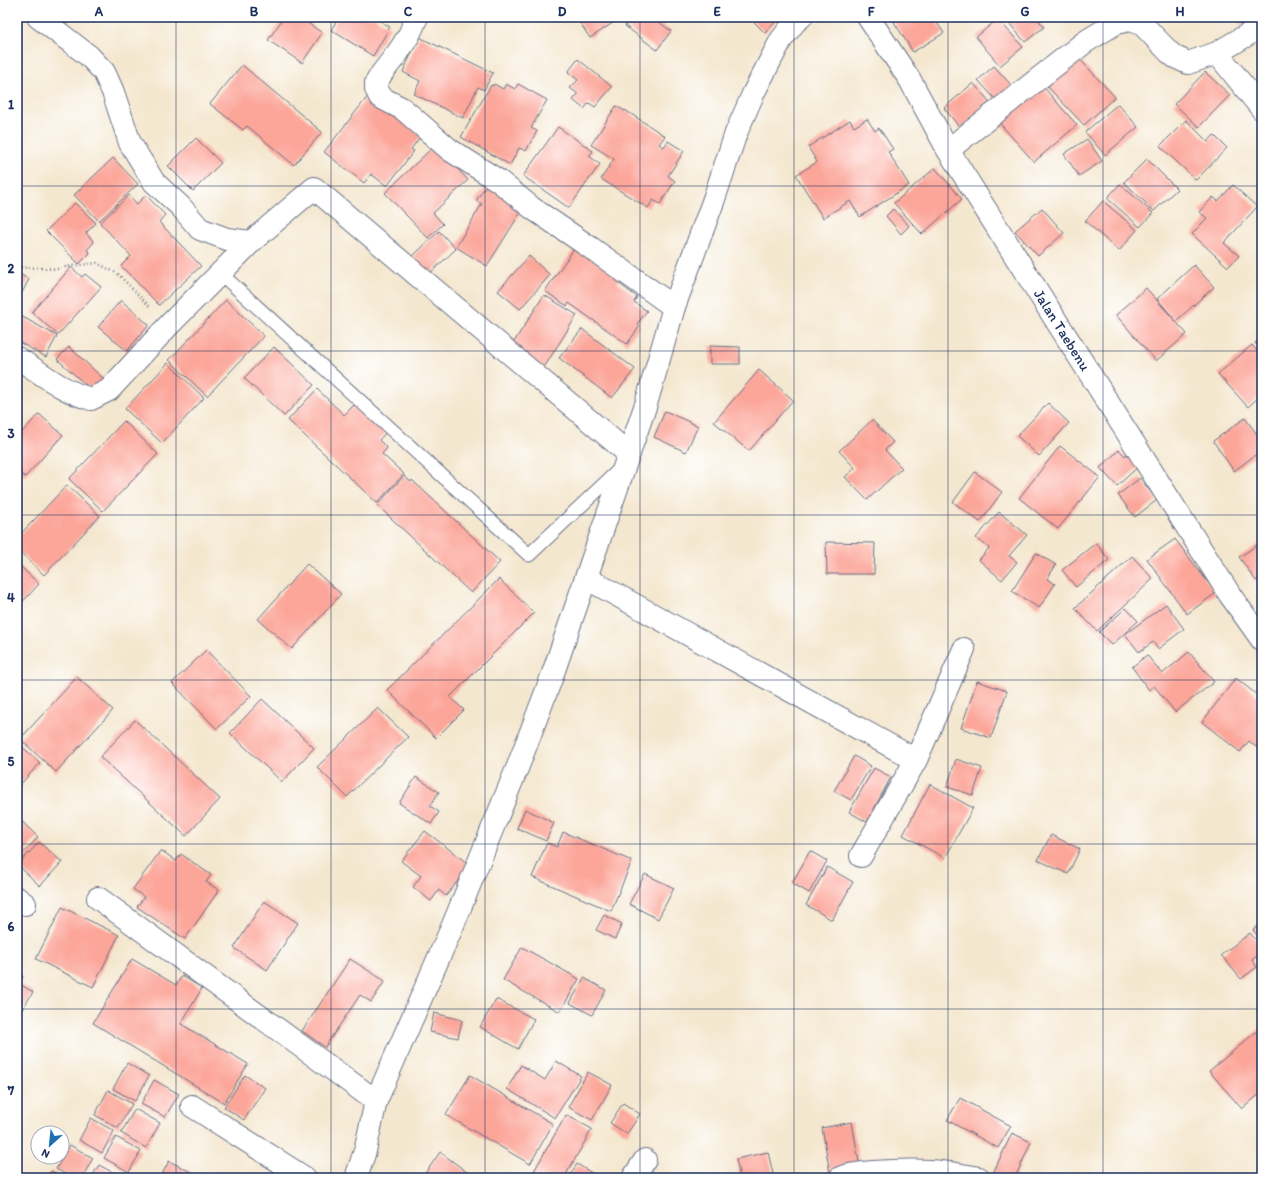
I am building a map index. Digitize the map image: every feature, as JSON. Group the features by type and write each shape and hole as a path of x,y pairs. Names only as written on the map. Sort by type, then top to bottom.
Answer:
{"street":[{"path":"38,17 89,56 104,72 113,92 130,143 154,182 180,206 200,229 228,239 251,242"},
{"path":"417,17 409,35 376,83 376,89 380,97 403,109 450,150 499,181 532,208 674,307"},
{"path":"356,1178 366,1151 376,1101 453,925 518,766 551,679 646,404 674,307 714,199 736,133 754,92 781,40 795,22 801,17"},
{"name":"Jalan Taebenu","path":"868,17 910,80 948,150 1230,595 1262,640"},
{"path":"948,150 1085,42 1116,23 1130,20 1142,24 1169,52 1175,57 1188,63 1217,53 1262,26"},
{"path":"1217,53 1262,109"},
{"path":"17,358 34,368 54,384 76,395 91,399 109,390 168,326 251,242 314,188 627,459"},
{"path":"586,578 916,760"},
{"path":"861,856 916,760 964,649"},
{"path":"98,898 376,1101"},
{"path":"192,1106 305,1178"},
{"path":"633,1178 645,1160"},
{"path":"840,1178 841,1176 855,1173 930,1171 979,1178"}],"lane":[{"path":"220,273 529,554 627,459"}],"path":[{"path":"17,267 58,269 97,263 118,274 168,326"}],"building":[{"path":"284,17 305,17 310,20 308,23 322,33 302,63 268,40"},
{"path":"339,17 373,17 390,27 373,56 331,30"},
{"path":"576,17 622,17 590,38"},
{"path":"632,17 652,17 671,31 657,50 625,26"},
{"path":"749,17 780,17 765,33"},
{"path":"902,17 933,17 944,33 913,52 894,22"},
{"path":"1004,17 1036,17 1044,27 1025,42"},
{"path":"1234,17 1251,17 1241,25"},
{"path":"998,19 1023,47 1000,66 976,37"},
{"path":"419,37 493,73 484,90 478,87 463,118 414,94 420,81 403,72"},
{"path":"1075,54 1115,97 1084,125 1044,83"},
{"path":"578,59 612,87 595,107 589,103 584,109 573,100 578,94 570,88 578,80 568,72"},
{"path":"242,65 322,132 294,165 247,126 243,130 210,104"},
{"path":"994,66 1012,86 996,100 978,80"},
{"path":"1205,72 1230,95 1199,127 1174,104"},
{"path":"1039,82 1077,125 1034,162 996,119"},
{"path":"973,83 990,102 960,128 944,108"},
{"path":"494,84 503,89 506,84 515,89 518,84 547,100 531,128 537,131 526,151 519,148 510,165 461,137 491,85 493,86"},
{"path":"369,95 421,136 411,149 414,151 387,186 371,174 364,183 324,152"},
{"path":"1118,104 1138,127 1105,155 1085,132"},
{"path":"616,106 625,110 665,136 659,144 664,147 668,141 684,151 668,176 675,181 660,204 653,200 648,208 601,179 614,159 591,145"},
{"path":"867,119 875,131 879,128 893,149 888,152 909,185 860,217 850,201 823,218 796,175 817,162 808,147 850,120 854,127"},
{"path":"1186,120 1208,142 1214,135 1227,148 1196,180 1160,146"},
{"path":"558,127 593,151 589,156 600,164 569,208 523,176"},
{"path":"196,138 221,163 193,191 168,166"},
{"path":"1087,139 1102,161 1079,176 1064,154"},
{"path":"435,145 468,180 433,213 443,224 428,238 385,193"},
{"path":"113,158 138,184 99,221 74,195"},
{"path":"1147,159 1177,189 1154,211 1124,182"},
{"path":"935,168 962,199 922,234 894,203"},
{"path":"487,184 524,207 487,266 456,247 482,204 476,201"},
{"path":"1120,184 1153,213 1140,227 1107,198"},
{"path":"1233,185 1257,207 1224,243 1239,256 1228,267 1192,234 1207,218 1199,212 1213,197 1218,201"},
{"path":"129,195 137,204 146,195 165,215 159,222 201,266 159,305 121,266 131,256 100,223"},
{"path":"1103,201 1137,230 1119,251 1085,221"},
{"path":"75,203 96,223 86,233 94,242 87,250 90,253 79,264 46,231"},
{"path":"1042,208 1064,233 1038,256 1015,231"},
{"path":"893,209 909,226 901,234 886,216"},
{"path":"439,231 456,249 429,274 412,257"},
{"path":"578,243 620,277 617,282 637,297 634,302 647,311 637,324 640,326 627,344 569,303 567,306 545,291"},
{"path":"529,256 550,275 520,309 498,291"},
{"path":"1194,265 1214,287 1176,321 1157,299"},
{"path":"71,267 82,277 85,274 101,287 58,335 32,312"},
{"path":"17,273 29,279 22,293 17,291"},
{"path":"1146,288 1187,334 1156,361 1116,315"},
{"path":"544,295 577,315 543,369 510,348"},
{"path":"121,300 149,325 127,351 98,327"},
{"path":"226,300 264,336 207,396 169,360"},
{"path":"21,316 57,336 46,357 17,341 17,323"},
{"path":"582,329 635,369 612,398 559,358"},
{"path":"1262,337 1262,351 1255,343"},
{"path":"1252,345 1262,357 1262,394 1248,407 1218,374"},
{"path":"710,346 740,347 740,364 710,364"},
{"path":"69,347 105,380 94,392 57,359"},
{"path":"274,347 314,385 284,416 244,378"},
{"path":"168,363 204,398 162,443 125,409"},
{"path":"759,370 793,400 749,451 714,422"},
{"path":"317,389 344,415 358,401 389,429 379,440 387,448 382,454 404,474 377,503 288,420"},
{"path":"1048,403 1069,423 1039,456 1017,436"},
{"path":"665,411 698,426 686,452 654,437"},
{"path":"39,414 63,435 25,477 17,470 17,429 21,433"},
{"path":"1245,418 1262,441 1262,450 1234,471 1213,441"},
{"path":"872,420 893,442 885,450 902,468 867,500 845,477 855,468 839,451"},
{"path":"124,421 158,454 103,511 69,479"},
{"path":"1060,446 1100,477 1058,529 1019,498"},
{"path":"1119,450 1125,456 1129,452 1140,465 1117,486 1100,468"},
{"path":"975,472 1002,492 980,522 953,502"},
{"path":"404,476 411,482 412,480 500,562 471,593 377,505"},
{"path":"1140,478 1157,500 1135,517 1118,495"},
{"path":"67,485 100,516 44,575 17,549 17,538"},
{"path":"999,512 1027,535 1009,556 1017,562 1002,580 979,560 989,548 976,538"},
{"path":"1175,539 1216,593 1187,614 1147,559"},
{"path":"826,542 875,543 874,574 827,574"},
{"path":"1262,542 1262,577 1256,581 1239,557"},
{"path":"1096,543 1109,560 1076,587 1062,570"},
{"path":"1036,553 1056,565 1047,579 1055,584 1039,608 1012,591"},
{"path":"1132,556 1153,579 1097,631 1075,608"},
{"path":"17,563 39,584 17,608"},
{"path":"307,564 341,594 292,649 258,619"},
{"path":"499,579 534,613 450,697 464,710 436,738 387,690"},
{"path":"1166,604 1184,629 1158,649 1153,642 1139,652 1125,634"},
{"path":"1126,608 1138,621 1112,645 1099,632"},
{"path":"206,650 251,696 217,729 172,683"},
{"path":"1189,652 1214,682 1175,712 1154,686 1149,690 1132,667 1147,655 1162,674"},
{"path":"77,677 113,710 56,772 20,739"},
{"path":"1236,678 1262,699 1262,740 1256,747 1249,741 1240,752 1202,722"},
{"path":"977,681 1007,691 991,738 961,728"},
{"path":"262,699 314,748 282,782 230,733"},
{"path":"378,708 408,737 347,797 317,767"},
{"path":"135,720 220,799 186,836 100,757"},
{"path":"17,742 40,763 17,788"},
{"path":"854,756 871,766 851,800 834,791"},
{"path":"956,759 982,768 973,795 947,787"},
{"path":"874,768 891,777 867,822 849,812"},
{"path":"416,777 439,792 430,806 439,812 431,824 399,803"},
{"path":"930,784 973,808 945,858 903,835"},
{"path":"525,809 554,823 546,841 517,828"},
{"path":"17,817 38,837 17,860"},
{"path":"425,831 470,865 446,896 439,890 431,901 413,887 421,876 401,861"},
{"path":"563,832 632,861 611,911 532,877 547,843 557,847"},
{"path":"1051,835 1080,849 1068,874 1038,860"},
{"path":"39,842 62,862 40,886 18,865"},
{"path":"161,850 176,861 181,854 211,875 206,882 219,890 185,939 137,907 144,897 133,889"},
{"path":"810,851 827,861 809,893 792,883"},
{"path":"827,867 853,882 832,920 806,905"},
{"path":"645,874 674,888 658,919 629,904"},
{"path":"264,901 298,923 267,970 234,948"},
{"path":"62,907 119,935 93,987 36,959"},
{"path":"604,915 622,924 615,939 596,930"},
{"path":"1262,923 1262,941 1253,930"},
{"path":"1250,933 1262,947 1262,952 1252,960 1257,967 1241,979 1221,955"},
{"path":"522,947 579,979 560,1012 503,980"},
{"path":"132,959 176,985 182,976 202,988 181,1024 248,1064 224,1103 93,1023"},
{"path":"350,959 385,981 371,1002 360,995 325,1047 302,1031"},
{"path":"17,973 23,977 18,983 33,992 18,1016 17,1015"},
{"path":"584,978 606,990 592,1015 570,1003"},
{"path":"496,999 534,1019 518,1049 480,1027"},
{"path":"434,1013 462,1020 458,1038 430,1032"},
{"path":"1262,1027 1262,1092 1242,1109 1209,1071"},
{"path":"556,1061 581,1076 555,1118 507,1089 521,1065 545,1080"},
{"path":"127,1063 149,1076 135,1101 113,1089"},
{"path":"588,1072 612,1085 592,1120 568,1107"},
{"path":"245,1075 265,1088 244,1120 224,1107"},
{"path":"470,1075 553,1124 530,1164 446,1115"},
{"path":"154,1080 179,1094 165,1117 141,1104"},
{"path":"108,1090 132,1104 118,1128 95,1115"},
{"path":"960,1098 1011,1126 998,1148 947,1120"},
{"path":"623,1103 640,1114 627,1134 610,1123"},
{"path":"135,1109 160,1123 146,1148 121,1133"},
{"path":"566,1115 592,1129 564,1178 530,1178"},
{"path":"91,1118 114,1131 102,1153 79,1140"},
{"path":"852,1122 860,1168 830,1173 822,1128"},
{"path":"1012,1133 1031,1142 1015,1178 1005,1178 993,1173"},
{"path":"116,1137 141,1151 129,1172 104,1158"},
{"path":"70,1145 93,1158 82,1178 73,1178 56,1169 58,1165 70,1165"},
{"path":"440,1152 475,1178 422,1178"},
{"path":"768,1152 774,1178 740,1178 736,1159"},
{"path":"169,1161 203,1178 160,1178"},
{"path":"577,1164 600,1178 568,1178"},
{"path":"99,1165 123,1178 91,1178"},
{"path":"51,1171 63,1178 47,1178"}]}
